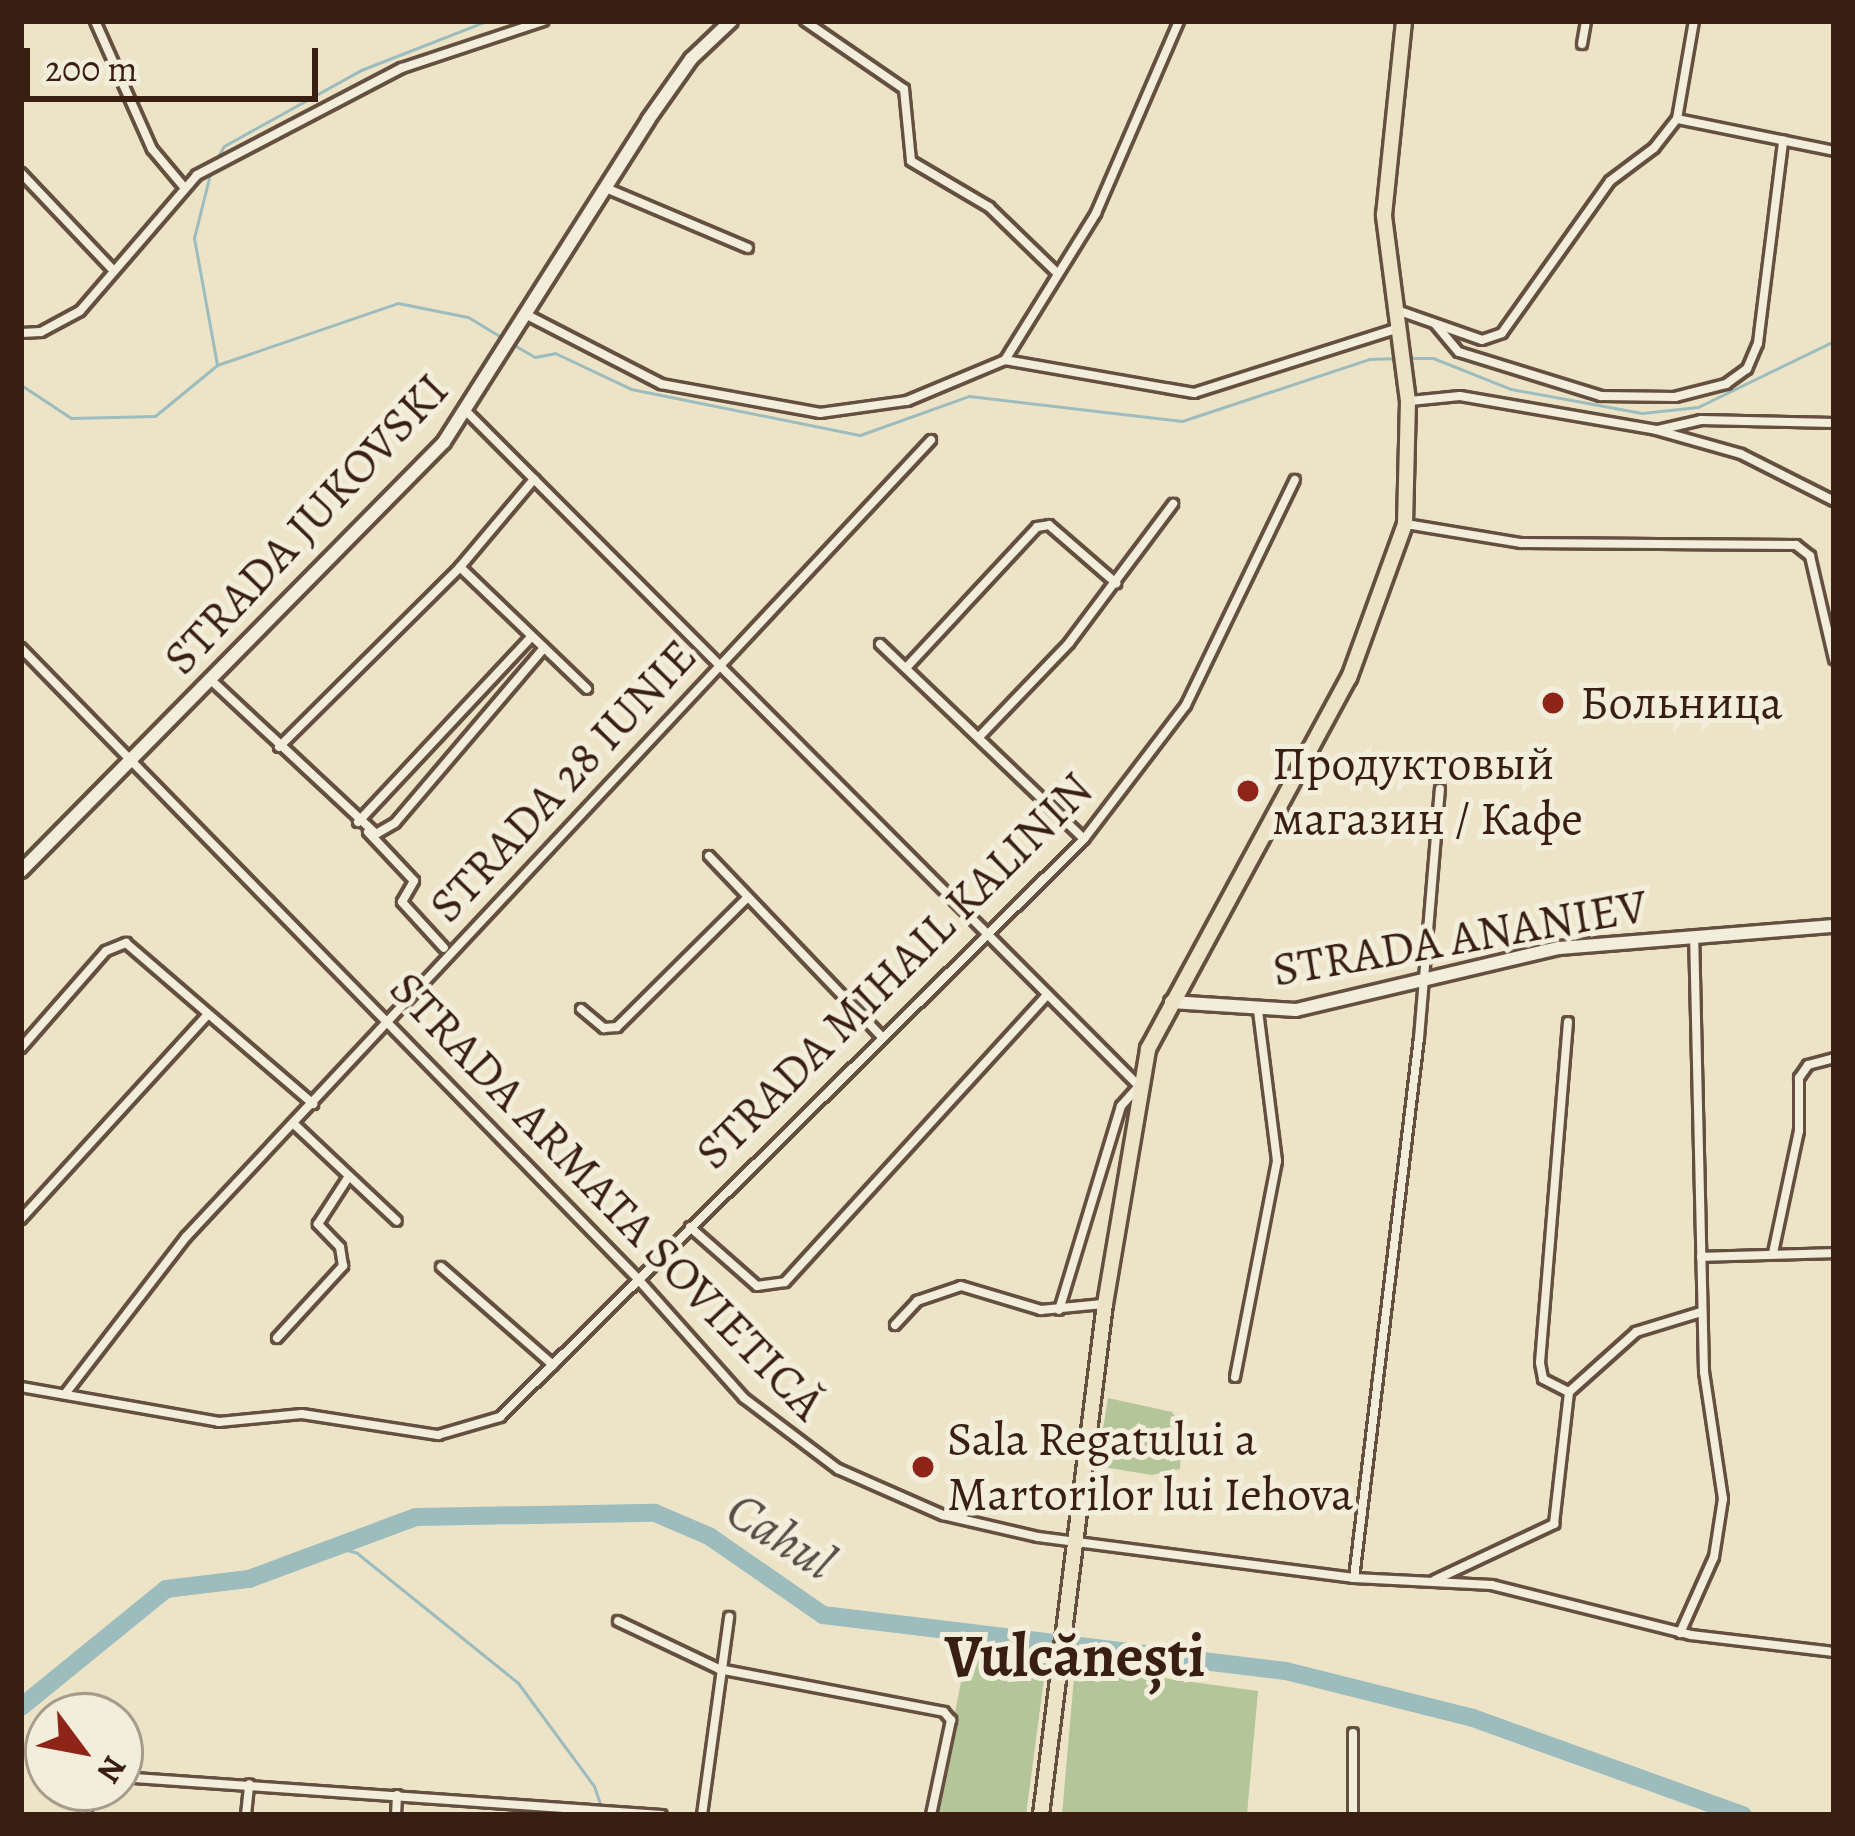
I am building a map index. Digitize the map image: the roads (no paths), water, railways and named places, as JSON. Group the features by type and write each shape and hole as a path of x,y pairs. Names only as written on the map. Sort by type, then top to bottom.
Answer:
{"main road":[{"name":"STRADA JUKOVSKI","path":"21,871 468,413 605,188 691,59 731,21"},
{"path":"1041,1815 1073,1541 1139,1086 1171,1002 1349,678 1405,524 1407,397 1384,215 1404,21"},
{"name":"STRADA ANANIEV","path":"1171,1002 1258,1010 1321,1007 1531,952 1834,926"}],"street":[{"path":"95,21 152,149 183,186"},
{"path":"21,333 80,310 183,186 401,68 543,21"},
{"path":"805,21 904,89 910,161 989,207 1058,273"},
{"path":"1005,360 1096,213 1179,21"},
{"path":"1582,44 1586,21"},
{"path":"1393,309 1482,340 1502,334 1610,181 1654,148 1677,119 1694,21"},
{"path":"1677,119 1834,151"},
{"path":"1436,325 1459,352 1481,361 1633,398 1712,391 1740,376 1758,343 1783,142"},
{"path":"21,173 112,270"},
{"path":"605,188 748,248"},
{"path":"526,315 661,384 820,413 907,401 1005,360 1194,393 1397,332"},
{"path":"1481,361 1482,340"},
{"path":"1407,397 1460,396 1656,430 1757,460 1834,500"},
{"path":"468,413 1139,1086 1120,1106 1059,1310"},
{"path":"1656,430 1701,420 1834,424"},
{"name":"STRADA 28 IUNIE","path":"65,1394 186,1237 931,440"},
{"path":"279,747 460,567 534,479"},
{"name":"STRADA MIHAIL KALININ","path":"65,1394 202,1420 302,1414 450,1433 500,1417 1084,839 1186,706 1295,480"},
{"path":"979,737 1116,583 1173,504"},
{"path":"1405,524 1521,543 1796,544 1810,556 1834,659"},
{"path":"906,668 1036,527 1049,525 1116,583"},
{"path":"460,567 587,689"},
{"path":"358,822 530,638"},
{"path":"880,644 1084,839"},
{"name":"STRADA ARMATA SOVIETICĂ","path":"21,648 638,1278 744,1398 809,1454 944,1515 1073,1541 1354,1578 1492,1585 1680,1633 1834,1652"},
{"path":"367,830 386,832 543,649"},
{"path":"211,680 414,881 402,902 444,948"},
{"path":"1354,1578 1440,789"},
{"path":"709,856 883,1037"},
{"path":"581,1009 604,1028 617,1028 747,898"},
{"path":"1680,1633 1714,1557 1723,1499 1700,1312 1694,935"},
{"path":"21,1048 120,943 313,1104"},
{"path":"690,1227 757,1286 785,1282 1048,995"},
{"path":"1234,1377 1277,1161 1258,1010"},
{"path":"21,1219 208,1014"},
{"path":"1568,1022 1540,1363 1543,1379 1569,1392"},
{"path":"1773,1252 1799,1131 1799,1078 1808,1065 1834,1058"},
{"path":"294,1124 397,1221"},
{"path":"278,1338 343,1267 340,1247 318,1223 349,1176"},
{"path":"1701,1257 1834,1253"},
{"path":"441,1268 554,1365"},
{"path":"895,1325 916,1301 961,1286 1059,1310 1105,1304"},
{"path":"1431,1582 1554,1524 1569,1392 1636,1332 1700,1312"},
{"path":"21,1387 65,1394"},
{"path":"702,1815 729,1617"},
{"path":"618,1621 719,1669 944,1712 951,1720 932,1815"},
{"path":"1353,1732 1353,1815"},
{"path":"144,1778 662,1815"},
{"path":"246,1815 249,1784"},
{"path":"396,1815 398,1796"}],"waterway":[{"path":"215,162 224,146 361,70 487,21"},
{"path":"211,170 194,238 217,365"},
{"path":"21,385 71,418 155,416 217,365 398,303 468,317 506,340"},
{"path":"1409,358 1433,358 1511,389 1642,413 1698,407 1834,341"},
{"path":"514,345 535,357 555,353 631,389 860,435 969,396 1182,421 1369,359 1399,358"},
{"name":"Cahul","path":"21,1707 166,1589 249,1579 416,1517 655,1513 709,1536 823,1615 1286,1671 1473,1718 1743,1815"},
{"path":"328,1545 357,1553 518,1683 594,1786 604,1815"}],"place":[{"name":"Больница","path":"1553,703"},
{"name":"Продуктовый магазин / Кафе","path":"1248,791"},
{"name":"Sala Regatului a Martorilor lui Iehova","path":"923,1467"}],"district":[{"name":"Vulcănești","path":"1075,1656"}]}
